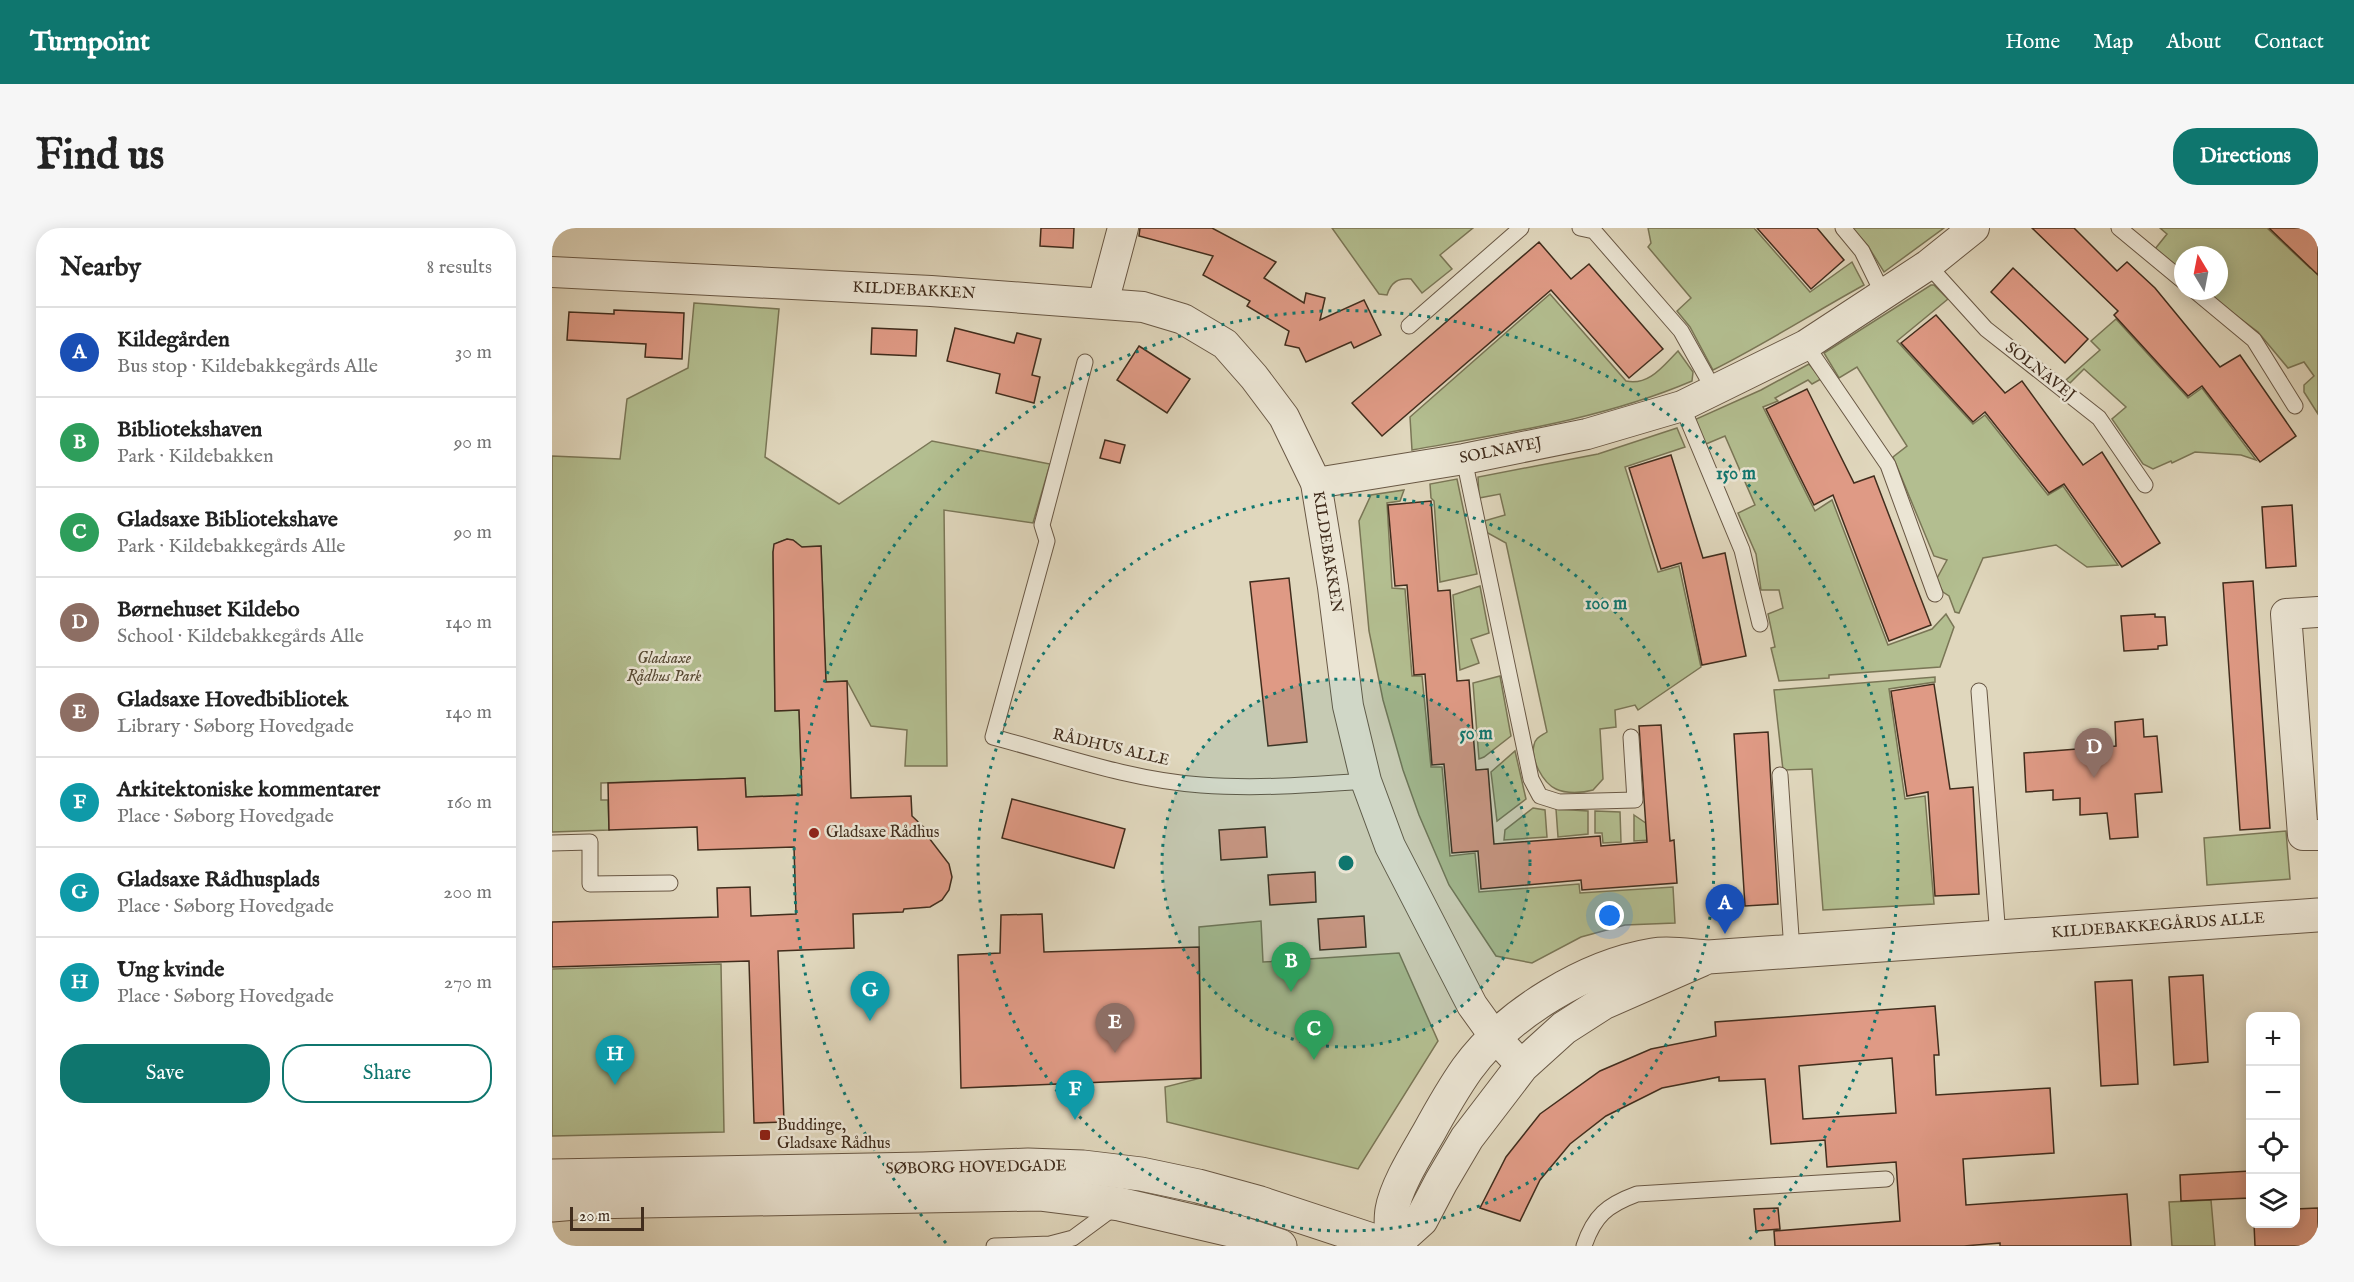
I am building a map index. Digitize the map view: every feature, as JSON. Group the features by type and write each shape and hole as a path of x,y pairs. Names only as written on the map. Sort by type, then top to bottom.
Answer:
{"street":[{"path":"1103,303 1123,228"},
{"name":"SOLNAVEJ","path":"1316,483 1464,459 1587,434 1682,406 1806,345 1928,264 1974,228"},
{"name":"KILDEBAKKEN","path":"552,272 931,291 1143,307 1183,319 1225,344 1254,377 1284,417 1316,483 1333,587 1348,706 1366,781 1390,846 1472,1005 1522,1066"},
{"path":"2318,612 2286,614 2303,836 2318,835"},
{"name":"KILDEBAKKEGÅRDS ALLE","path":"1391,1246 1392,1209 1401,1186 1442,1108 1468,1068 1496,1037 1564,987 1610,966 1656,954 1708,957 2318,915"},
{"name":"KILDEBAKKEGÅRDS ALLE","path":"1391,1246 1421,1220 1467,1138 1522,1066 1564,1028 1603,1003 1708,957"},
{"name":"SØBORG HOVEDGADE","path":"552,1176 1028,1165 1083,1167 1141,1174 1198,1186 1260,1203 1391,1246"},
{"name":"SØBORG HOVEDGADE","path":"552,1205 587,1202 981,1193 1039,1194 1119,1204 1214,1225 1280,1246"},
{"path":"1119,1204 1229,1217 1294,1235 1349,1246"}],"lane":[{"path":"1409,326 1521,228"},
{"path":"1843,228 1862,251 1883,294"},
{"path":"2118,228 2174,274"},
{"path":"1591,229 1681,331 1714,390"},
{"name":"SOLNAVEJ","path":"1928,264 1986,329 2099,418 2145,485"},
{"path":"2206,300 2254,340 2295,406"},
{"path":"1806,345 1888,465 1935,594"},
{"name":"RÅDHUS ALLE","path":"1085,362 1042,525 1047,541 993,737 1136,776 1200,785 1238,786 1366,781"},
{"path":"1682,406 1742,550 1760,624"},
{"path":"1464,459 1531,779 1540,796 1559,802 1635,800 1631,736"},
{"path":"1979,691 1998,937"},
{"path":"1780,776 1792,951"},
{"path":"552,843 590,842 590,884 670,883"},
{"path":"1584,1246 1589,1230 1601,1214 1616,1202 1637,1194 1886,1179"},
{"path":"994,1246 1050,1244 1073,1238 1119,1204"}],"green space":[{"path":"1332,228 1473,228 1440,255 1452,269 1422,293 1411,279 1406,279 1393,284 1387,295 1379,294"},
{"path":"1648,228 1754,228 1810,292 1852,262 1864,285 1713,370 1690,327 1677,311 1691,298 1648,247 1651,243"},
{"path":"1852,228 1944,228 1884,272 1868,246"},
{"path":"2160,228 2267,228 2310,268 2318,262 2318,414 2304,392 2304,385 2314,376 2304,362 2288,368 2258,332 2216,300 2228,300 2228,246 2174,246 2174,267 2155,249 2167,234"},
{"path":"1934,285 1948,299 1897,341 1973,424 1985,415 2048,495 2063,486 2118,565 2087,567 2056,545 1983,558 1959,613 1955,612 1949,596 1943,592 1936,580 1947,560 1934,556 1893,457 1907,446 1857,367 1839,378 1824,353"},
{"path":"1550,294 1626,381 1642,381 1649,378 1678,351 1693,372 1692,381 1589,415 1518,431 1412,450 1410,417"},
{"name":"Gladsaxe Rådhus Park","path":"694,303 779,309 765,457 839,504 932,441 1050,464 1033,523 944,510 947,766 905,766 907,730 871,726 847,681 826,682 821,546 799,547 796,542 787,539 777,543 773,552 775,711 799,710 802,795 746,797 745,778 601,783 601,800 608,800 609,830 552,832 552,456 620,459 627,399 688,368"},
{"path":"2116,319 2188,398 2202,388 2256,460 2241,455 2195,452 2153,469 2143,464 2112,419 2126,407 2084,369 2070,383 2066,380 2100,350 2091,341"},
{"path":"1809,364 1821,379 1812,384 1808,380 1775,398 1778,401 1763,407 1815,511 1832,500 1888,645 1932,629 1946,614 1954,627 1940,667 1779,681 1771,648 1775,647 1768,614 1783,608 1779,590 1761,590 1756,554 1738,513 1755,505 1725,436 1706,444 1694,420 1761,390"},
{"path":"1677,428 1685,447 1625,467 1658,572 1679,566 1701,667 1638,710 1635,705 1615,710 1616,727 1600,729 1603,779 1593,790 1560,791 1551,786 1542,776 1534,757 1536,741 1547,732 1506,543 1486,532 1484,521 1505,515 1500,494 1479,498 1478,477 1598,454"},
{"path":"1457,479 1477,574 1440,582 1434,501 1431,498 1430,484"},
{"path":"1404,490 1400,501 1387,503 1392,588 1405,589 1412,676 1422,676 1431,767 1442,767 1450,856 1475,853 1479,892 1579,884 1580,893 1673,887 1675,923 1625,925 1581,937 1532,963 1496,956 1449,885 1419,815 1403,770 1383,700 1369,631 1359,521 1371,495"},
{"path":"1480,586 1489,633 1471,639 1479,663 1460,670 1453,595"},
{"path":"1500,676 1511,736 1479,759 1473,683"},
{"path":"1935,677 1935,682 1889,689 1905,799 1925,796 1934,904 1823,910 1812,769 1783,770 1774,690"},
{"path":"1515,751 1526,799 1497,821 1491,772"},
{"path":"1533,808 1545,810 1547,837 1504,840 1505,830"},
{"path":"1556,809 1588,811 1588,834 1558,837"},
{"path":"1595,811 1620,812 1621,842 1603,843 1602,833 1595,833"},
{"path":"1634,815 1669,839 1634,841"},
{"path":"2286,831 2290,879 2207,885 2204,838"},
{"path":"1261,921 1263,962 1399,953 1438,1041 1358,1169 1167,1122 1165,1087 1201,1078 1199,927"},
{"path":"721,964 724,1132 552,1136 552,969"},
{"path":"2211,1200 2215,1246 2172,1246 2169,1202"}],"building":[{"path":"1041,228 1074,228 1073,248 1040,246"},
{"path":"1140,228 1212,228 1276,262 1264,278 1304,303 1306,293 1325,298 1320,320 1364,300 1381,335 1354,348 1351,342 1306,362 1299,348 1285,345 1289,331 1247,306 1250,301 1203,275 1213,256 1139,236"},
{"path":"1757,228 1817,228 1844,260 1811,289"},
{"path":"2032,228 2074,228 2117,271 2127,262 2155,288 2220,367 2240,355 2296,436 2260,462 2202,386 2188,396 2114,315 2118,311"},
{"path":"2269,228 2318,228 2318,275"},
{"path":"1539,242 1571,279 1589,264 1663,349 1629,378 1551,290 1382,436 1352,403"},
{"path":"2013,268 2088,339 2065,363 1991,292"},
{"path":"614,310 684,313 682,359 645,357 646,344 567,340 569,312 614,314"},
{"path":"1936,315 2005,393 2022,381 2083,465 2102,452 2160,543 2122,567 2064,484 2049,493 1985,412 1973,422 1901,343"},
{"path":"872,328 917,330 916,356 871,354"},
{"path":"955,328 1014,343 1017,333 1041,339 1032,375 1040,377 1034,403 996,393 1000,374 947,361"},
{"path":"1139,346 1190,379 1167,413 1117,380"},
{"path":"1807,389 1854,483 1874,476 1931,625 1889,641 1833,495 1814,505 1766,409"},
{"path":"1105,440 1125,445 1120,463 1100,458"},
{"path":"1671,455 1703,558 1725,553 1746,656 1702,665 1681,563 1661,569 1629,468"},
{"path":"1431,501 1438,591 1450,590 1457,681 1469,680 1476,770 1488,769 1494,844 1600,836 1601,846 1647,842 1639,726 1661,725 1670,841 1674,840 1677,883 1582,890 1581,880 1481,889 1478,851 1452,853 1444,764 1432,765 1425,674 1414,675 1407,585 1395,586 1388,505"},
{"path":"2292,505 2296,566 2266,568 2262,507"},
{"name":"Gladsaxe Rådhus","path":"787,539 793,540 802,547 821,546 826,682 847,681 851,798 911,796 912,816 934,837 929,838 949,864 952,877 949,890 942,900 930,907 904,909 903,912 853,914 854,948 778,951 784,1122 754,1123 749,961 552,967 552,922 718,917 717,888 750,887 751,916 796,914 794,847 698,850 697,827 609,830 608,783 745,778 746,797 802,795 799,710 775,711 773,552 774,544"},
{"path":"1289,578 1307,742 1268,746 1250,582"},
{"path":"2253,581 2270,828 2240,830 2223,583"},
{"path":"2155,614 2155,617 2165,617 2167,645 2158,646 2158,649 2124,651 2121,616"},
{"path":"1934,684 1950,789 1973,787 1979,894 1935,896 1928,792 1907,796 1891,691"},
{"path":"2143,719 2144,737 2157,736 2162,792 2135,794 2138,837 2110,839 2107,813 2080,815 2080,798 2053,800 2053,790 2026,792 2024,753 2116,746 2115,722"},
{"path":"1768,732 1778,904 1745,906 1734,734"},
{"path":"1012,799 1125,829 1114,868 1002,838"},
{"path":"1265,827 1267,857 1221,860 1219,830"},
{"path":"1315,872 1316,902 1270,905 1268,875"},
{"path":"1042,914 1044,952 1199,947 1201,1078 961,1088 958,955 1000,953 1001,915"},
{"path":"1364,916 1366,947 1320,950 1318,919"},
{"path":"2203,975 2208,1062 2174,1065 2169,977"},
{"path":"2132,980 2138,1084 2101,1086 2095,982"},
{"path":"1935,1006 1939,1055 1934,1055 1936,1095 2050,1088 2054,1153 1963,1159 1966,1205 2127,1194 2131,1246 2000,1246 2000,1243 1964,1246 1775,1246 1774,1231 1900,1221 1896,1162 1827,1167 1825,1140 1771,1144 1765,1079 1719,1081 1719,1077 1662,1088 1606,1116 1570,1144 1540,1180 1520,1221 1480,1208 1506,1157 1540,1114 1600,1071 1651,1049 1716,1036 1715,1022","holes":["1892,1058 1896,1113 1803,1119 1799,1066"]},
{"path":"2246,1171 2246,1198 2181,1201 2180,1175"},
{"path":"1778,1208 1780,1229 1756,1231 1754,1209"},
{"path":"2318,1208 2318,1246 2255,1246 2254,1228 2300,1228 2300,1209"}],"place":[{"name":"Børnehuset Kildebo","path":"2094,778"},
{"name":"Gladsaxe Rådhus","path":"814,833"},
{"name":"Kildegården","path":"1725,934"},
{"name":"Bibliotekshaven","path":"1291,992"},
{"name":"Gladsaxe Rådhusplads","path":"870,1021"},
{"name":"Gladsaxe Hovedbibliotek","path":"1115,1053"},
{"name":"Gladsaxe Bibliotekshave","path":"1314,1060"},
{"name":"Ung kvinde","path":"615,1085"},
{"name":"Arkitektoniske kommentarer","path":"1075,1120"},
{"name":"Buddinge, Gladsaxe Rådhus","path":"765,1135"}]}
